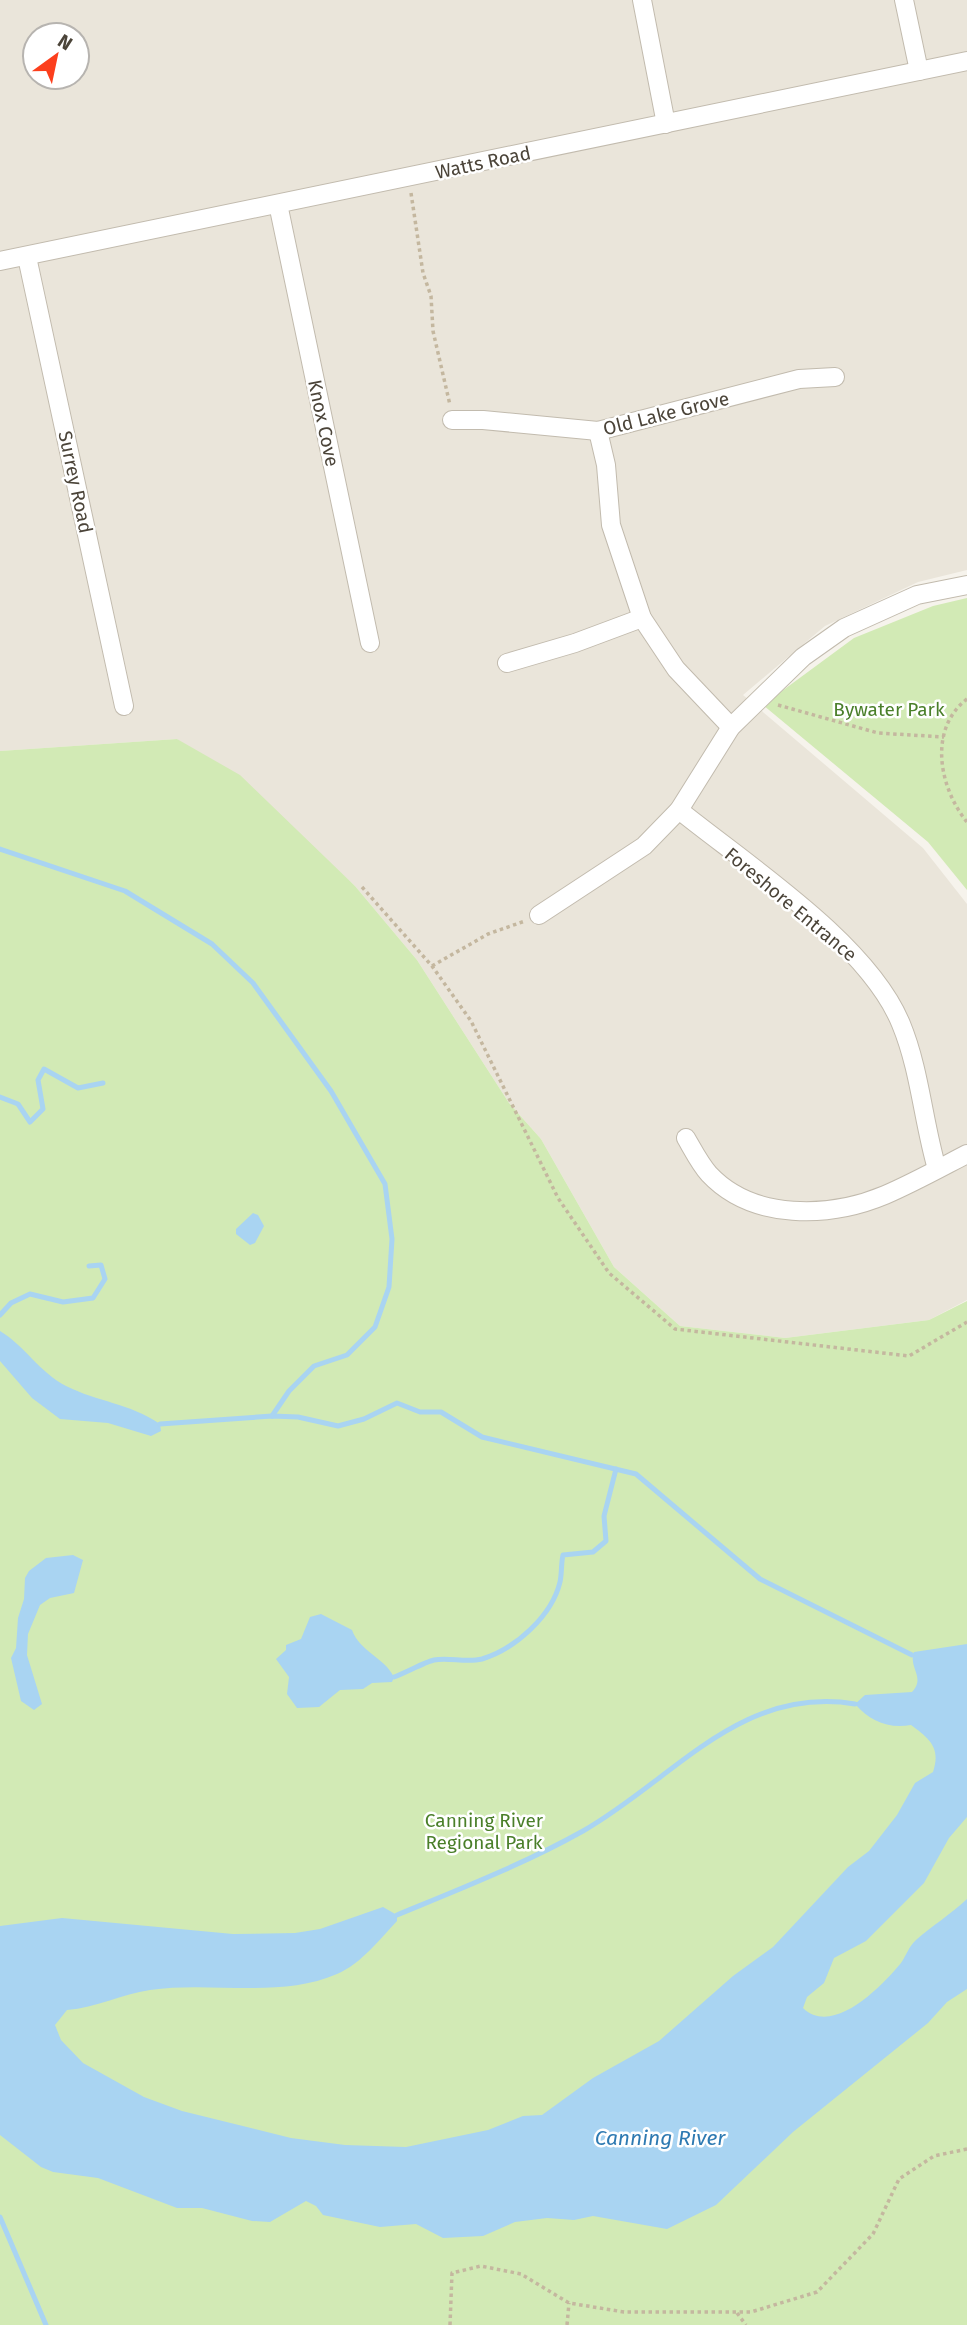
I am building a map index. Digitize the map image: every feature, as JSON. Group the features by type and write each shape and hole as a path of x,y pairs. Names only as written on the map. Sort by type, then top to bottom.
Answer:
{"street":[{"path":"642,0 666,124"},
{"path":"904,0 919,71"},
{"name":"Watts Road","path":"0,261 967,61"},
{"name":"Knox Cove","path":"278,204 370,643"},
{"name":"Surrey Road","path":"27,257 124,706"},
{"name":"Old Lake Grove","path":"452,421 483,420 598,431 799,379 835,377"},
{"path":"598,431 606,464 611,525 642,618 676,669 732,727"},
{"path":"539,915 644,846 679,810 732,727 803,657 844,628 917,596 967,585"},
{"path":"507,663 575,643 642,618"},
{"name":"Foreshore Entrance","path":"679,810 819,922 851,951 882,987 900,1022 913,1058 927,1134 937,1169"},
{"path":"686,1138 709,1174 742,1199 787,1211 835,1209 872,1199 967,1154"}],"path":[{"path":"408,177 423,273 431,296 433,331 448,386 452,421"},
{"path":"759,699 878,733 944,737"},
{"path":"967,699 953,717 944,737 941,772 948,793 967,822"},
{"path":"362,887 432,966 477,1031 558,1198 609,1273 675,1328 909,1356 967,1322"},
{"path":"432,966 488,934 539,915"},
{"path":"450,2325 452,2273 481,2266 521,2274 569,2303 624,2312 751,2312 817,2292 873,2234 899,2179 934,2156 967,2149"},
{"path":"567,2325 569,2303"},
{"path":"736,2312 746,2325"}],"shaded area":[{"path":"0,0 967,0 967,570 918,582 825,626 743,695 923,848 967,904 967,1300 929,1320 785,1338 680,1326 614,1267 541,1139 509,1103 417,960 355,886 305,840 177,739 0,751"}],"green space":[{"name":"Bywater Park","path":"967,598 967,890 928,842 763,705 854,638 933,606"},
{"name":"Canning River Regional Park","path":"177,739 240,775 355,886 417,960 509,1103 541,1139 614,1267 680,1326 785,1338 929,1320 967,1301 967,2325 0,2325 0,751"}],"water":[{"path":"253,1213 258,1215 264,1226 255,1243 250,1245 236,1234 236,1229"},
{"path":"0,1331 56,1380 148,1417 160,1424 161,1431 151,1436 108,1423 60,1419 32,1398 0,1361"},
{"path":"73,1555 83,1560 74,1593 50,1598 40,1605 28,1634 27,1655 42,1704 34,1710 21,1701 11,1658 16,1648 25,1578 29,1571 46,1558"},
{"path":"321,1614 352,1630 361,1644 390,1670 394,1677 392,1682 372,1683 363,1689 340,1690 319,1707 297,1708 287,1694 289,1677 276,1659 286,1650 286,1645 301,1639 310,1617"},
{"name":"Canning River","path":"967,1644 967,1817 949,1838 924,1883 866,1941 834,1958 824,1983 807,1997 803,2008 815,2015 828,2016 842,2013 856,2005 893,1973 916,1940 967,1899 967,1989 947,2002 928,2023 793,2132 716,2205 667,2229 593,2216 574,2220 547,2218 515,2222 483,2236 443,2238 416,2224 380,2227 323,2215 316,2206 306,2201 270,2222 252,2221 202,2208 177,2208 98,2178 53,2172 41,2167 0,2135 0,1926 62,1918 233,1934 295,1933 320,1929 383,1907 397,1915 397,1921 370,1951 354,1964 337,1974 315,1981 269,1988 197,1987 150,1990 67,2010 55,2025 61,2040 83,2063 144,2097 182,2111 291,2138 345,2145 406,2147 488,2130 523,2116 542,2115 593,2078 659,2041 733,1976 773,1947 848,1867 869,1851 897,1815 915,1783 933,1772 936,1756 935,1750 924,1735 911,1725 887,1725 867,1715 855,1704 865,1695 912,1692 917,1682 914,1652"}],"waterway":[{"path":"0,849 125,891 212,944 253,983 331,1091 385,1184 392,1239 389,1287 375,1327 347,1355 314,1366 289,1391 272,1416"},
{"path":"0,1097 18,1104 30,1122 43,1109 38,1080 44,1069 78,1088 103,1083"},
{"path":"0,1315 11,1303 30,1294 63,1302 93,1298 105,1279 101,1265 89,1266"},
{"path":"160,1424 272,1416 298,1417 338,1426 364,1419 397,1403 420,1412 441,1412 482,1437 636,1474 760,1579 912,1655"},
{"path":"394,1677 434,1660 482,1659 507,1648 530,1630 541,1619 556,1595 563,1555 593,1552 606,1541 604,1516 616,1469"},
{"path":"397,1915 515,1865 583,1831 710,1741 742,1722 777,1709 814,1702 855,1704"},
{"path":"0,2217 46,2325"}]}
